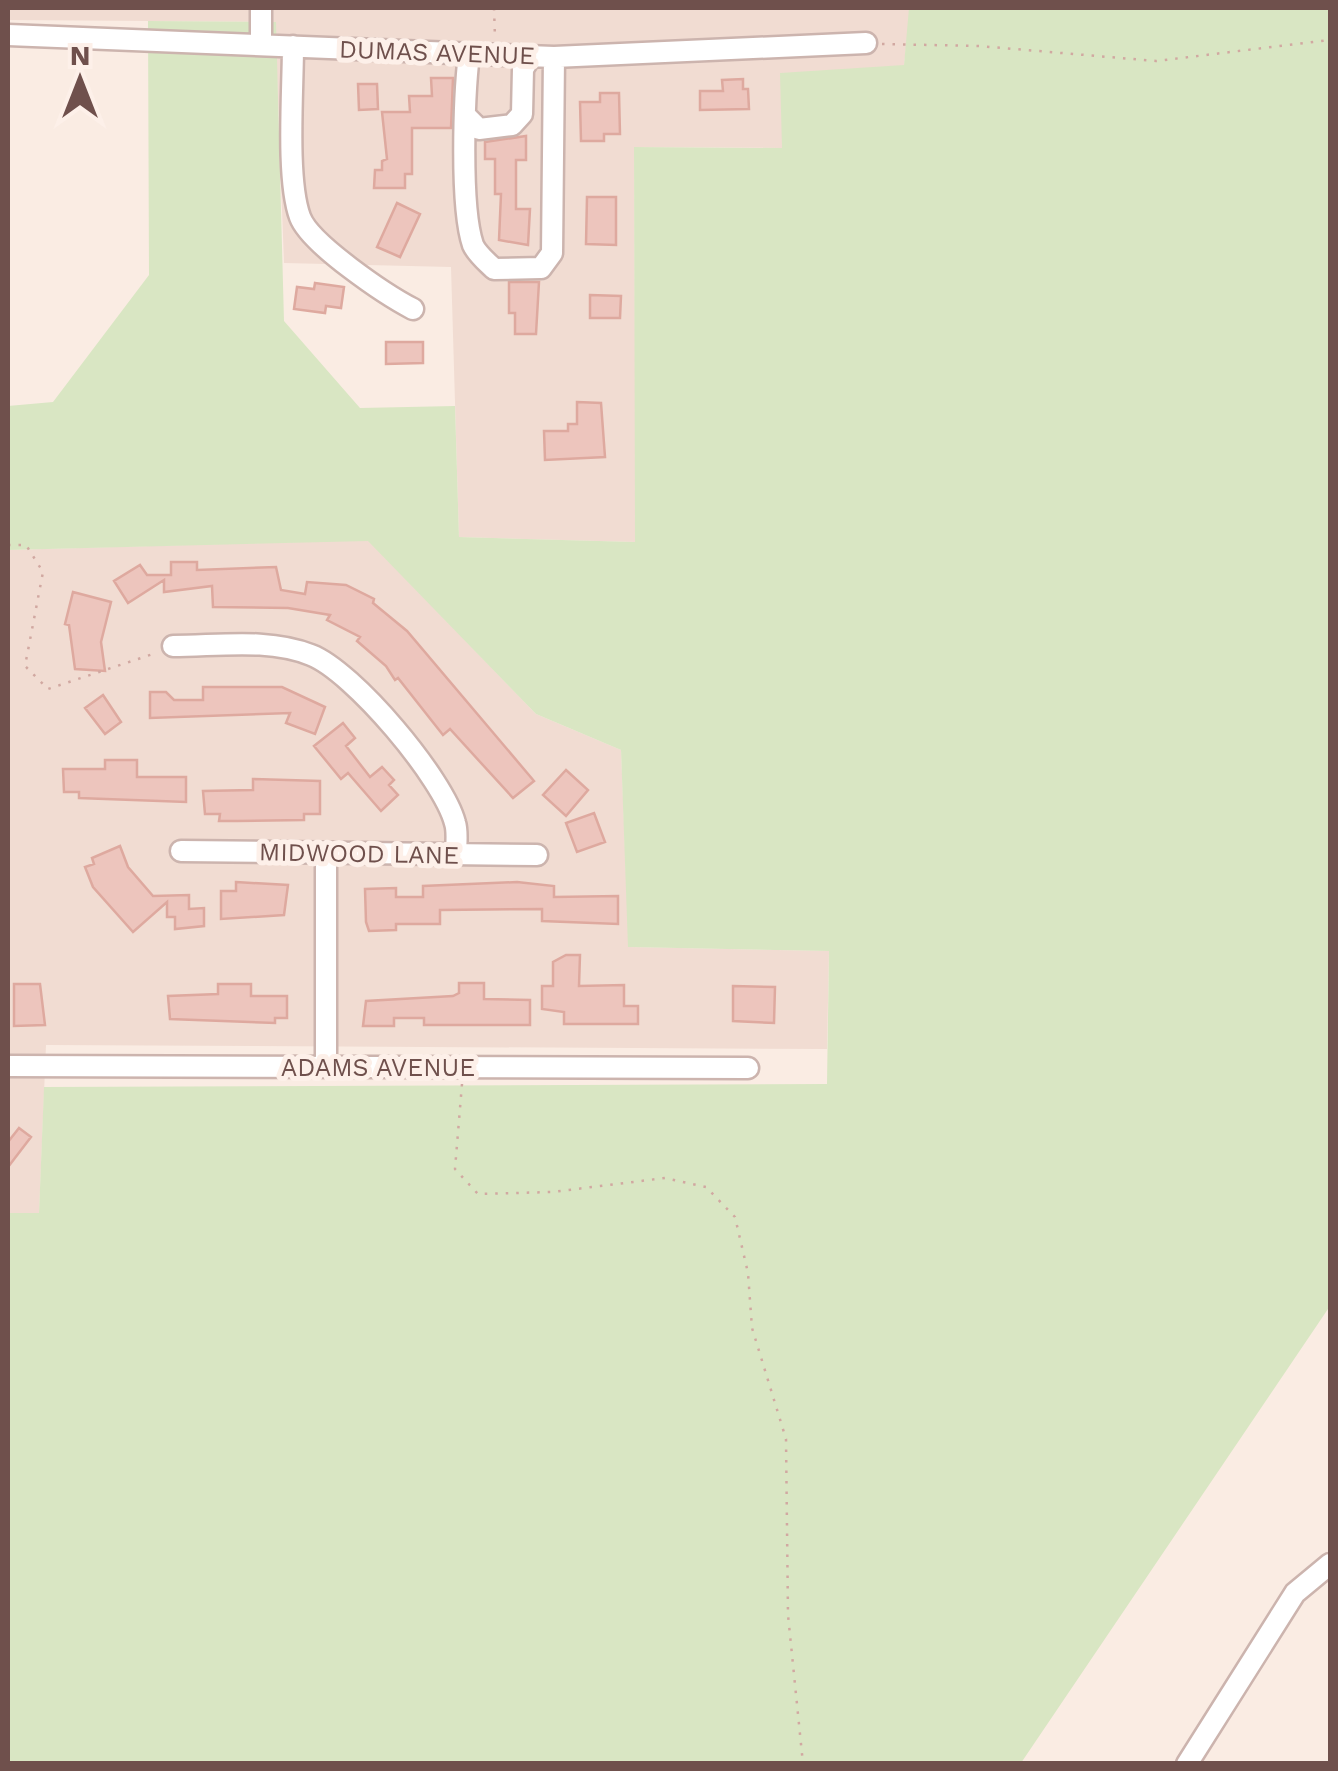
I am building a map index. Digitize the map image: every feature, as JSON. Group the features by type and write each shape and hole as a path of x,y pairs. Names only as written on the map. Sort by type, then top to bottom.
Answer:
{"street":[{"path":"261,8 261,45"},
{"name":"DUMAS AVENUE","path":"8,35 554,57 866,43"},
{"path":"293,46 295,188 300,216 316,239 376,288 413,309"},
{"path":"468,54 469,225 474,249 494,269 541,268 552,254 554,57"},
{"path":"466,117 479,129 512,125 522,114 523,69 530,56"},
{"path":"173,646 279,646 312,655 342,671 402,740 440,794 456,824 456,854"},
{"name":"MIDWOOD LANE","path":"181,851 537,854"},
{"path":"326,852 326,1068"},
{"name":"ADAMS AVENUE","path":"8,1066 748,1068"},
{"path":"1187,1764 1295,1593 1330,1564"}],"path":[{"path":"494,8 496,54"},
{"path":"866,43 979,46 1156,62 1330,40"},
{"path":"8,545 26,545 43,572 24,666 48,689 120,669 173,646"},
{"path":"462,1068 454,1169 478,1194 552,1192 665,1178 706,1187 735,1216 748,1273 752,1328 786,1439 788,1616 802,1764"}],"shaded area":[{"path":"8,8 909,8 910,15 904,65 783,148 634,147 636,542 459,537 451,267 284,263 275,22 8,20"},
{"path":"368,540 536,714 621,750 629,947 829,951 827,1049 46,1045 39,1214 8,1213 8,550"}],"green space":[{"path":"909,8 1330,8 1330,1306 1021,1763 8,1764 8,1213 39,1213 44,1087 827,1084 829,951 628,947 621,750 536,714 368,541 8,550 8,406 53,402 149,275 148,21 276,22 284,321 360,408 455,406 459,537 635,542 634,147 782,148 780,73 904,65"}],"building":[{"path":"431,78 453,78 451,128 412,128 412,174 405,174 405,188 374,188 375,170 382,170 382,161 387,159 382,112 410,112 409,96 432,96"},
{"path":"743,79 749,109 700,110 700,91 723,91 722,80"},
{"path":"358,84 377,84 378,109 359,110"},
{"path":"600,93 619,93 620,134 604,134 604,141 581,141 580,102 600,102"},
{"path":"526,136 526,160 516,160 516,209 530,209 528,245 499,240 501,194 495,194 495,159 485,159 485,142"},
{"path":"587,197 616,197 616,245 586,244"},
{"path":"397,203 420,214 400,257 377,247"},
{"path":"509,282 539,282 536,334 515,334 515,313 509,313"},
{"path":"315,283 344,287 341,308 326,306 325,313 294,309 297,287 314,289"},
{"path":"590,295 621,296 620,318 590,318"},
{"path":"386,342 423,342 423,363 386,364"},
{"path":"577,402 601,403 605,457 545,460 544,431 568,431 568,424 577,424"},
{"path":"171,562 197,562 197,570 276,567 281,590 305,594 307,582 346,585 374,599 373,603 407,631 534,781 513,798 450,729 443,735 398,678 395,680 386,666 357,641 360,637 327,620 330,615 288,608 213,607 212,586 164,592 164,580 128,603 114,581 140,565 147,575 171,575"},
{"path":"73,592 111,602 101,642 105,671 75,669 69,625 65,624"},
{"path":"203,687 282,687 325,707 315,734 286,723 290,713 150,718 150,692 166,692 174,700 203,700"},
{"path":"103,695 121,722 105,734 85,708"},
{"path":"343,723 355,738 346,746 370,777 382,767 394,780 389,785 398,795 381,811 348,773 341,779 314,746"},
{"path":"105,760 137,760 137,777 186,777 186,802 79,798 79,792 64,792 63,769 105,769"},
{"path":"566,770 588,790 566,816 543,795"},
{"path":"253,779 320,781 320,814 304,814 304,820 219,821 220,814 205,814 203,791 253,790"},
{"path":"594,813 605,842 577,852 566,823"},
{"path":"120,846 128,867 153,896 189,895 189,909 204,908 204,926 175,929 175,917 167,917 167,902 133,932 93,887 85,867 94,864 92,858"},
{"path":"236,882 288,885 284,915 221,919 221,891 236,891"},
{"path":"517,882 554,886 554,897 618,896 618,924 542,921 542,909 440,910 440,924 396,924 396,930 369,931 366,922 365,889 396,888 396,897 423,897 423,886"},
{"path":"566,955 580,955 579,986 624,985 624,1006 638,1006 638,1024 564,1024 564,1012 542,1009 542,986 553,986 553,962"},
{"path":"459,983 484,983 484,999 530,1000 530,1025 424,1025 424,1018 394,1018 394,1026 363,1026 366,1001 453,996 459,993"},
{"path":"14,984 40,984 45,1025 14,1026"},
{"path":"218,984 251,984 251,996 287,996 287,1018 275,1018 275,1023 170,1019 168,996 218,994"},
{"path":"733,986 775,987 774,1023 733,1021"},
{"path":"19,1128 31,1137 8,1167 8,1142"}]}
